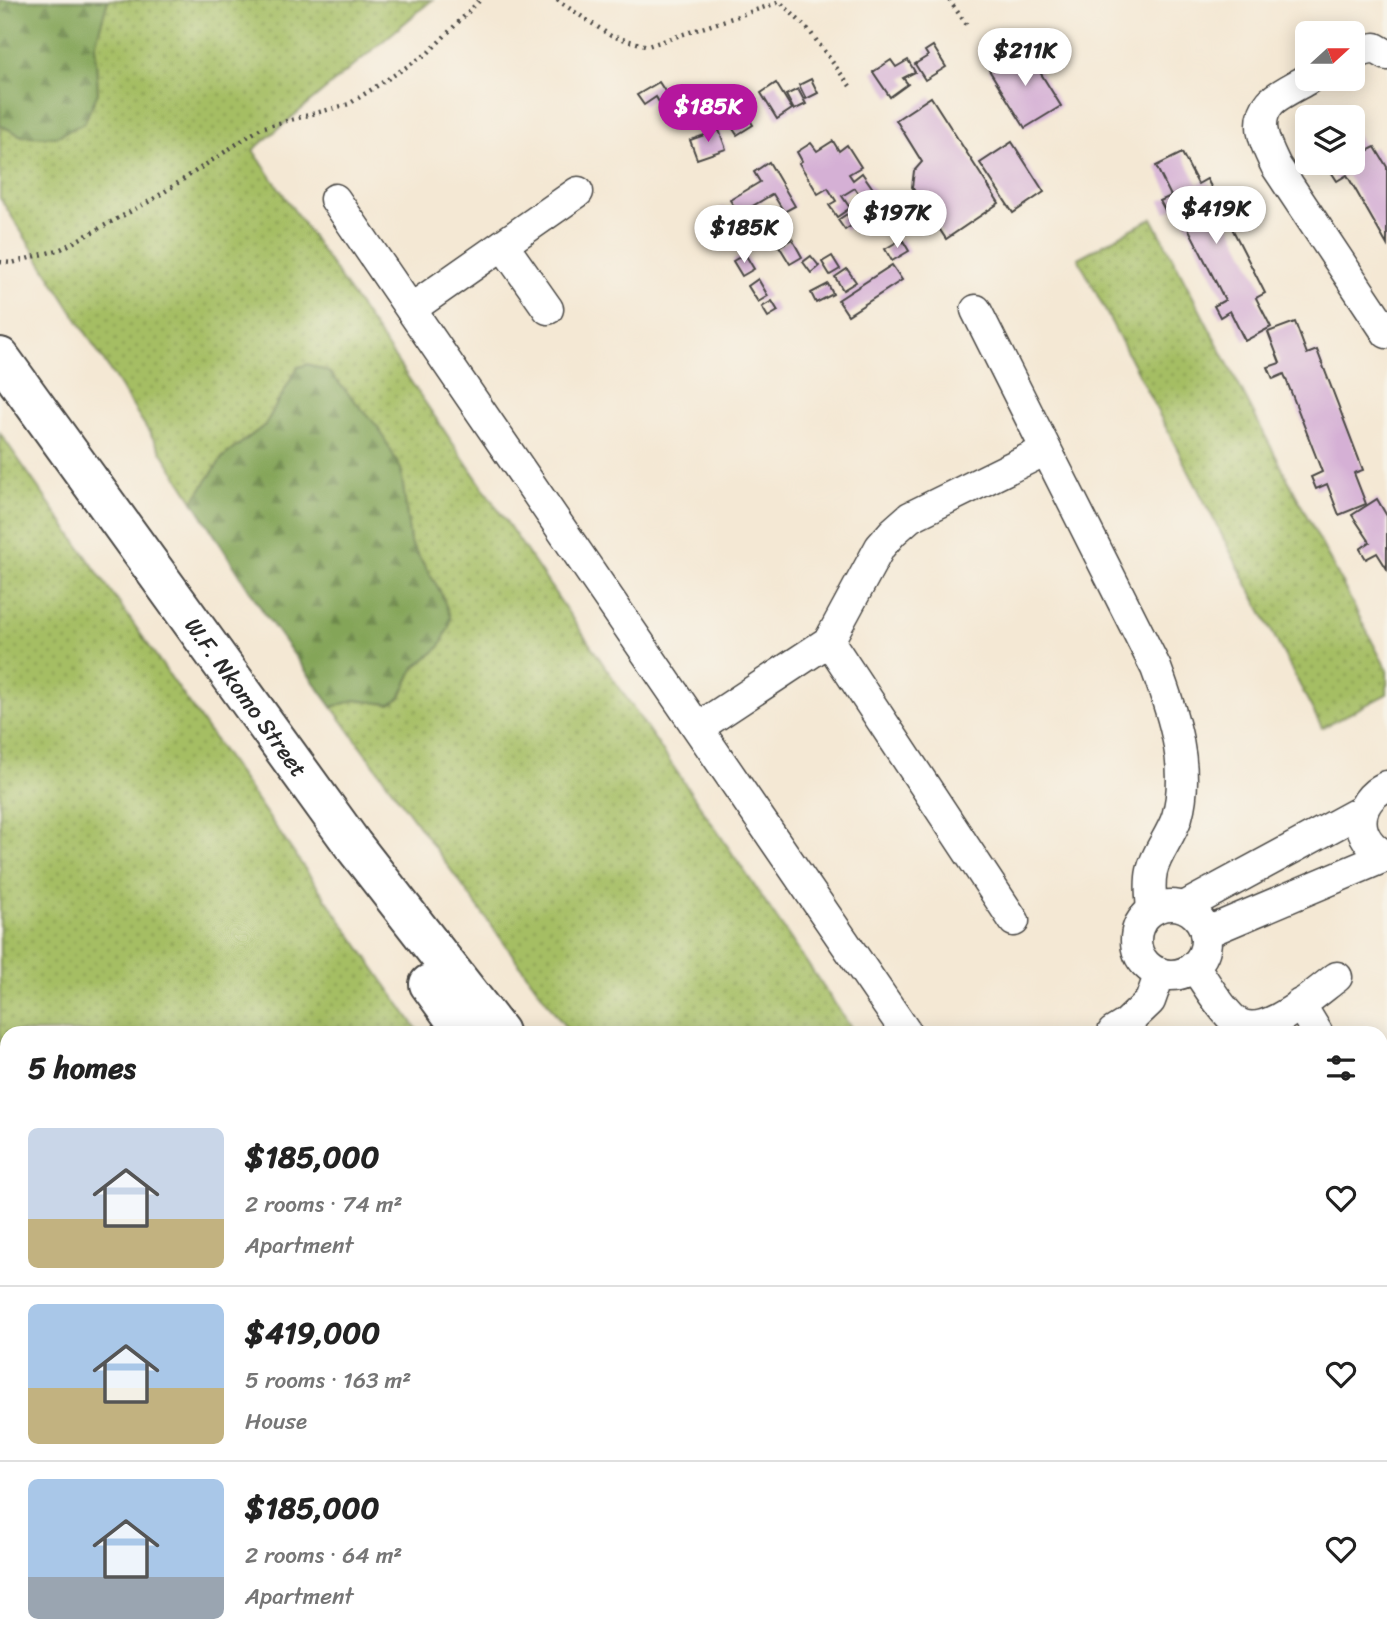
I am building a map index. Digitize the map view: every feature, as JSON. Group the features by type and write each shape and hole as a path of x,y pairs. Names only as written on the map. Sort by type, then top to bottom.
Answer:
{"main road":[{"name":"W.F. Nkomo Street","path":"0,357 353,845 494,1026"},
{"name":"W.F. Nkomo Street","path":"0,389 92,522 460,1026"}],"street":[{"path":"1365,50 1375,48 1387,55"},
{"path":"1295,87 1269,103 1261,123 1264,142 1276,166 1387,333"},
{"path":"411,309 578,191"},
{"path":"335,199 902,1026"},
{"path":"503,245 548,309"},
{"path":"976,310 1156,668 1173,712 1181,786 1177,817 1152,869 1152,910"},
{"path":"699,727 829,641 880,547 910,517 1045,450"},
{"path":"829,641 1014,921"},
{"path":"1184,907 1363,810 1376,792 1387,786"},
{"path":"1363,810 1363,833 1377,851 1387,856"},
{"path":"1279,856 1298,893"},
{"path":"1205,933 1387,856"},
{"path":"1173,904 1194,913 1205,933 1205,945 1194,966 1172,975 1150,968 1141,959 1137,949 1138,927 1152,910 1173,904"},
{"path":"1194,966 1234,1021 1247,1026"},
{"path":"1122,1026 1150,1001 1160,973"},
{"path":"1256,1026 1273,1023 1336,977"},
{"path":"1300,1004 1313,1026"}],"path":[{"path":"0,262 12,263 61,249 152,200 261,128 349,104 428,53 480,0"},
{"path":"556,0 611,36 648,46 781,1 808,29 850,86"},
{"path":"949,0 967,25"}],"green space":[{"path":"0,0 108,0 95,45 98,93 84,123 56,137 22,136 0,125"},
{"path":"108,0 432,0 253,150 850,1026 565,1026 332,707 355,700 390,704 400,698 414,668 439,648 440,591 410,542 401,469 298,367 265,425 223,457 193,501 0,198 0,125 22,136 98,93 95,45"},
{"path":"1152,218 1387,670 1387,694 1322,728 1078,258"},
{"path":"308,364 329,372 378,427 401,469 410,542 440,591 450,616 449,627 439,648 414,668 400,698 390,704 355,700 332,707 266,616 193,501 223,457 265,425 298,367"},
{"path":"0,433 415,1026 0,1026"}],"building":[{"path":"933,46 946,67 925,80 915,64 928,56 925,51"},
{"path":"1025,48 1061,106 1025,128 989,70"},
{"path":"891,60 896,67 908,60 915,72 903,78 908,84 890,97 873,72"},
{"path":"811,79 818,93 806,99 799,85"},
{"path":"659,82 668,96 659,102 656,97 644,105 637,95"},
{"path":"776,83 792,109 777,119 761,93"},
{"path":"798,89 806,104 794,110 786,95"},
{"path":"931,97 999,203 946,239 912,187 914,171 922,162 896,120"},
{"path":"740,104 753,125 737,135 724,115"},
{"path":"719,130 726,149 697,159 690,140"},
{"path":"833,141 839,151 847,145 861,167 849,174 853,180 862,173 876,193 864,201 855,188 842,196 850,208 837,217 829,205 836,201 828,188 818,194 799,163 802,161 797,152 811,143 817,151"},
{"path":"1012,142 1044,192 1013,213 980,163"},
{"path":"1375,147 1387,167 1387,245 1347,175 1365,175 1365,148 1367,151"},
{"path":"1182,153 1198,184 1207,179 1265,293 1256,298 1271,327 1245,341 1230,311 1220,317 1214,306 1225,300 1177,206 1166,212 1160,201 1171,196 1156,166"},
{"path":"769,162 795,206 784,212 773,194 739,214 730,200 760,182 754,172"},
{"path":"1333,175 1347,175 1337,181"},
{"path":"724,207 732,221 715,231 706,218"},
{"path":"847,214 854,224 845,230 838,220"},
{"path":"780,216 786,228 777,233 771,222"},
{"path":"792,239 802,257 790,264 779,246"},
{"path":"902,239 909,251 892,261 885,249"},
{"path":"745,254 754,269 742,276 733,261"},
{"path":"811,256 819,266 811,273 803,262"},
{"path":"832,256 840,269 830,275 822,262"},
{"path":"892,265 902,280 848,315 838,300"},
{"path":"847,269 856,282 843,290 835,277"},
{"path":"758,279 768,296 758,302 748,286"},
{"path":"828,284 833,294 816,303 811,293"},
{"path":"772,301 778,311 768,317 762,307"},
{"path":"1295,322 1307,354 1317,350 1363,470 1354,473 1366,504 1339,515 1327,484 1316,489 1311,477 1322,472 1284,374 1273,379 1268,367 1280,363 1268,332"},
{"path":"1377,499 1387,516 1387,569 1377,553 1366,559 1360,549 1370,542 1352,515"}]}
